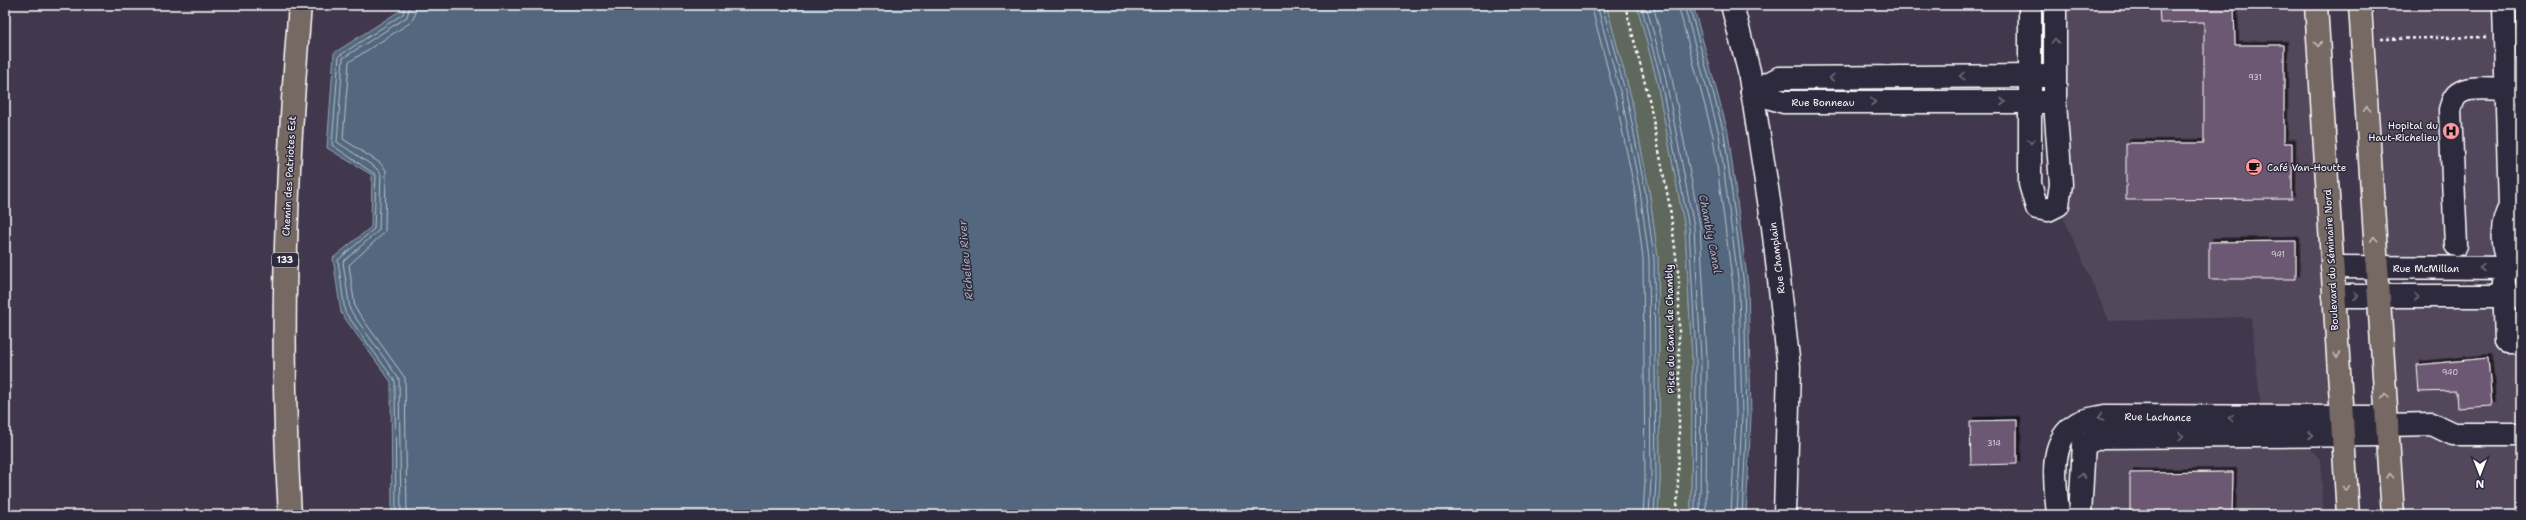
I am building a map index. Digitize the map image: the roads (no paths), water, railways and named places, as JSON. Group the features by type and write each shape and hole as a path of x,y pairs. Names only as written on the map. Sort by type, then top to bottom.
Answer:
{"main road":[{"name":"Chemin des Patriotes Est","path":"290,515 284,392 284,295 291,129 300,5"},
{"name":"Boulevard du Séminaire Nord","path":"2316,5 2341,426 2348,515"},
{"path":"2360,5 2393,515"}],"street":[{"name":"Rue Champlain","path":"1732,5 1752,92 1773,226 1789,368 1785,515"},
{"path":"2030,5 2030,184 2037,208 2048,210 2058,205 2061,184 2055,102 2055,5"},
{"path":"2504,5 2505,36 2513,90 2516,214 2504,217 2504,253 2511,266 2513,296 2506,342 2521,342"},
{"path":"1752,92 1779,78 2056,76"},
{"path":"2456,245 2450,110 2454,99 2460,92 2471,89 2513,90"},
{"name":"Rue Bonneau","path":"1752,92 1784,102 2055,102"},
{"name":"Rue McMillan","path":"2332,267 2376,268 2511,266"},
{"path":"2334,296 2513,296"},
{"name":"Rue Lachance","path":"2060,439 2078,423 2105,416 2263,427"},
{"name":"Rue Lachance","path":"2084,444 2100,437 2263,427 2387,426 2432,424 2453,434 2521,434"},
{"path":"2058,515 2055,457 2060,439 2084,444 2080,515"}],"water":[{"name":"Richelieu River","path":"401,5 1606,5 1631,97 1649,190 1658,258 1660,480 1658,515 392,515 391,382 341,313 333,258 371,227 372,175 327,148 334,53 401,10"},
{"name":"Chambly Canal","path":"1637,5 1693,5 1728,132 1748,285 1751,416 1746,515 1691,515 1692,358 1685,228 1656,77"}],"place":[{"name":"Hopital du Haut-Richelieu","path":"2451,131"},
{"name":"Café Van-Houtte","path":"2254,167"}]}
